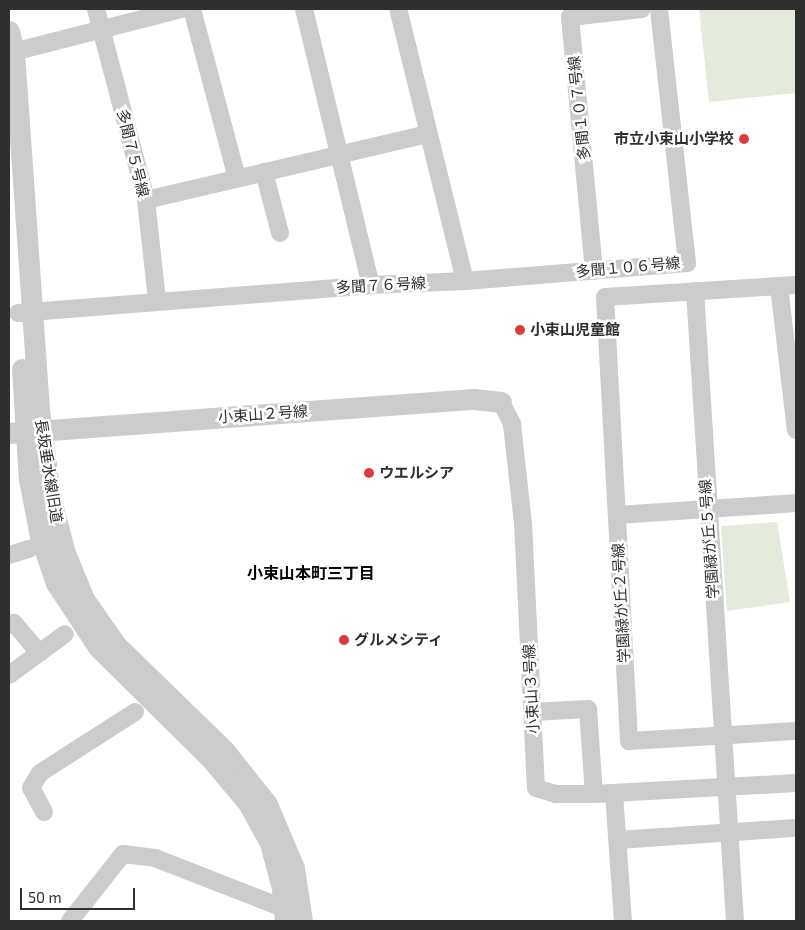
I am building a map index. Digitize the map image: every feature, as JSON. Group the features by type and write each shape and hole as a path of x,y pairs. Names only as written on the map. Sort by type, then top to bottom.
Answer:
{"street":[{"name":"多聞７５号線","path":"96,9 146,200 157,300"},
{"path":"11,52 182,9"},
{"path":"192,9 237,178"},
{"path":"304,9 371,285"},
{"path":"398,9 465,282"},
{"name":"多聞１０７号線","path":"594,271 570,17 642,9"},
{"name":"多聞１０６号線","path":"465,282 687,263 659,9"},
{"name":"長坂垂水線旧道","path":"9,30 25,313 25,432 29,479 40,536 56,583 98,647 207,754 248,804 270,844 294,917"},
{"path":"146,200 428,134"},
{"path":"264,172 280,233"},
{"name":"長坂垂水線旧道","path":"9,176 25,313"},
{"name":"多聞７６号線","path":"25,313 157,300 371,285 465,282"},
{"path":"695,291 788,285 796,430"},
{"name":"学園緑が丘２号線","path":"695,291 605,297 629,741 796,731"},
{"name":"学園緑が丘５号線","path":"695,291 706,508 724,736 735,921"},
{"name":"小束山２号線","path":"25,432 474,399 501,402"},
{"name":"小束山３号線","path":"501,402 512,424 523,524 536,788 556,794 594,794 796,783"},
{"path":"617,515 796,503"},
{"path":"9,555 29,549"},
{"path":"9,624 14,623 38,653"},
{"path":"9,675 65,634"},
{"path":"532,712 588,709 594,794"},
{"path":"44,812 31,788 40,773 135,712"},
{"path":"614,793 623,921"},
{"path":"618,840 796,828"},
{"path":"70,921 122,854 155,858 294,917"}],"shaded area":[{"path":"699,9 796,9 796,93 709,102"},
{"path":"777,522 790,602 727,611 721,526"}],"place":[{"name":"市立小束山小学校","path":"744,139"},
{"name":"小束山児童館","path":"520,330"},
{"name":"ウエルシア","path":"369,473"},
{"name":"グルメシティ","path":"344,640"}],"district":[{"name":"小束山本町三丁目","path":"311,573"}]}
